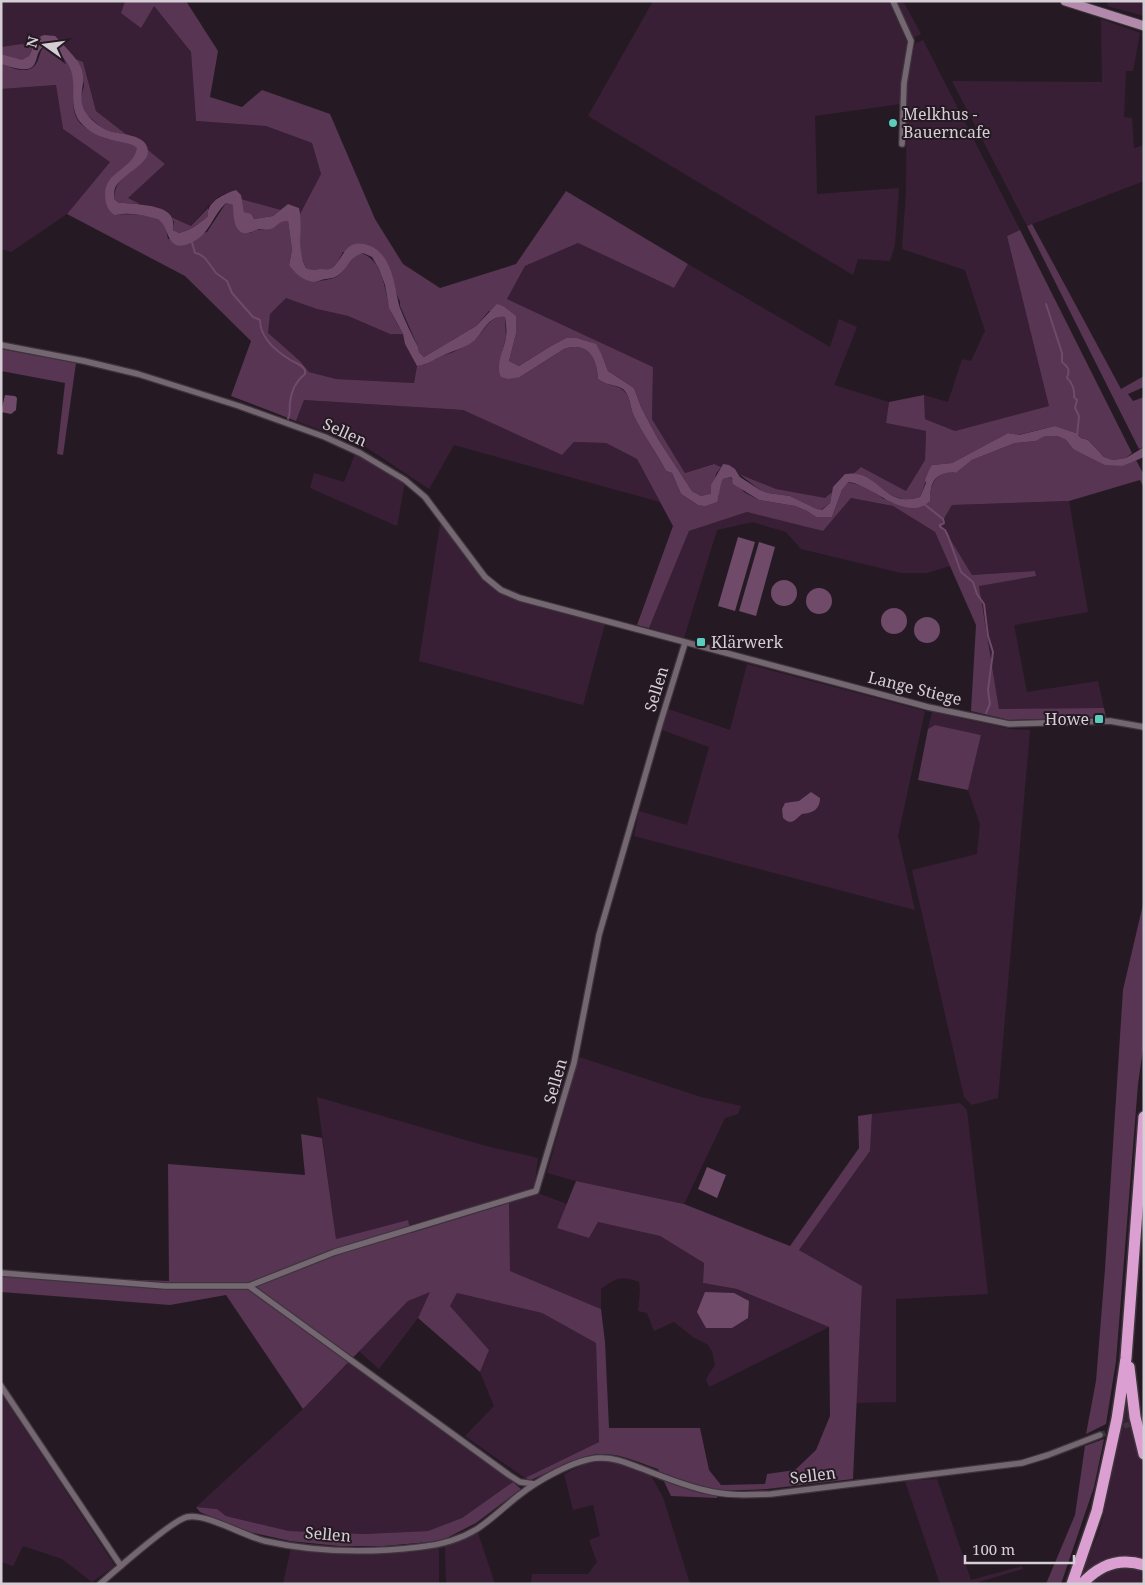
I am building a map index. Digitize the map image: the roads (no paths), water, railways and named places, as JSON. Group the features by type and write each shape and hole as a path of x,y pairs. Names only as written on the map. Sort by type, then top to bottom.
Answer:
{"highway":[{"path":"1072,1584 1089,1537 1102,1491 1118,1419 1127,1342 1144,1117"},
{"path":"1127,1342 1135,1417 1144,1454"},
{"path":"1082,1584 1092,1574 1110,1564 1128,1561 1144,1565"}],"main road":[{"path":"1065,1 1144,26"}],"street":[{"path":"893,1 911,41 904,83 902,144"},
{"name":"Sellen","path":"1,345 84,361 138,374 238,406 325,437 367,457 405,480 425,497 485,577 501,590 520,598 685,643 599,935 574,1063 536,1192 335,1252 249,1286 165,1286 1,1272"},
{"name":"Lange Stiege","path":"685,643 928,707 1008,724 1110,721 1144,727"},
{"path":"249,1286 509,1475 520,1482 535,1484"},
{"path":"1,1386 121,1566"},
{"name":"Sellen","path":"100,1584 173,1524 180,1519 194,1516 210,1520 242,1534 265,1541 290,1545 362,1551 401,1549 443,1544 477,1529 535,1484 573,1465 593,1458 619,1461 716,1493 742,1495 771,1494 1022,1463 1048,1456 1100,1435"}],"waterway":[{"path":"191,239 195,253 205,258 216,273 227,281 232,293 253,317 260,320 263,333 270,344 292,361 301,365 305,370 305,374 293,391 288,419"},
{"path":"1046,304 1062,353 1062,362 1068,369 1067,378 1072,384 1074,397 1077,400 1075,408 1079,416 1077,436"},
{"path":"924,504 943,519 944,523 940,527 945,530 948,536 961,572 973,582 977,594 984,604 988,636 993,652 988,690 990,704 986,713"}],"tunnel":[{"path":"1100,1435 1144,1419"}],"place":[{"name":"Melkhus - Bauerncafe","path":"893,123"},
{"name":"Klärwerk","path":"701,642"},
{"name":"Howe","path":"1099,719"}]}
